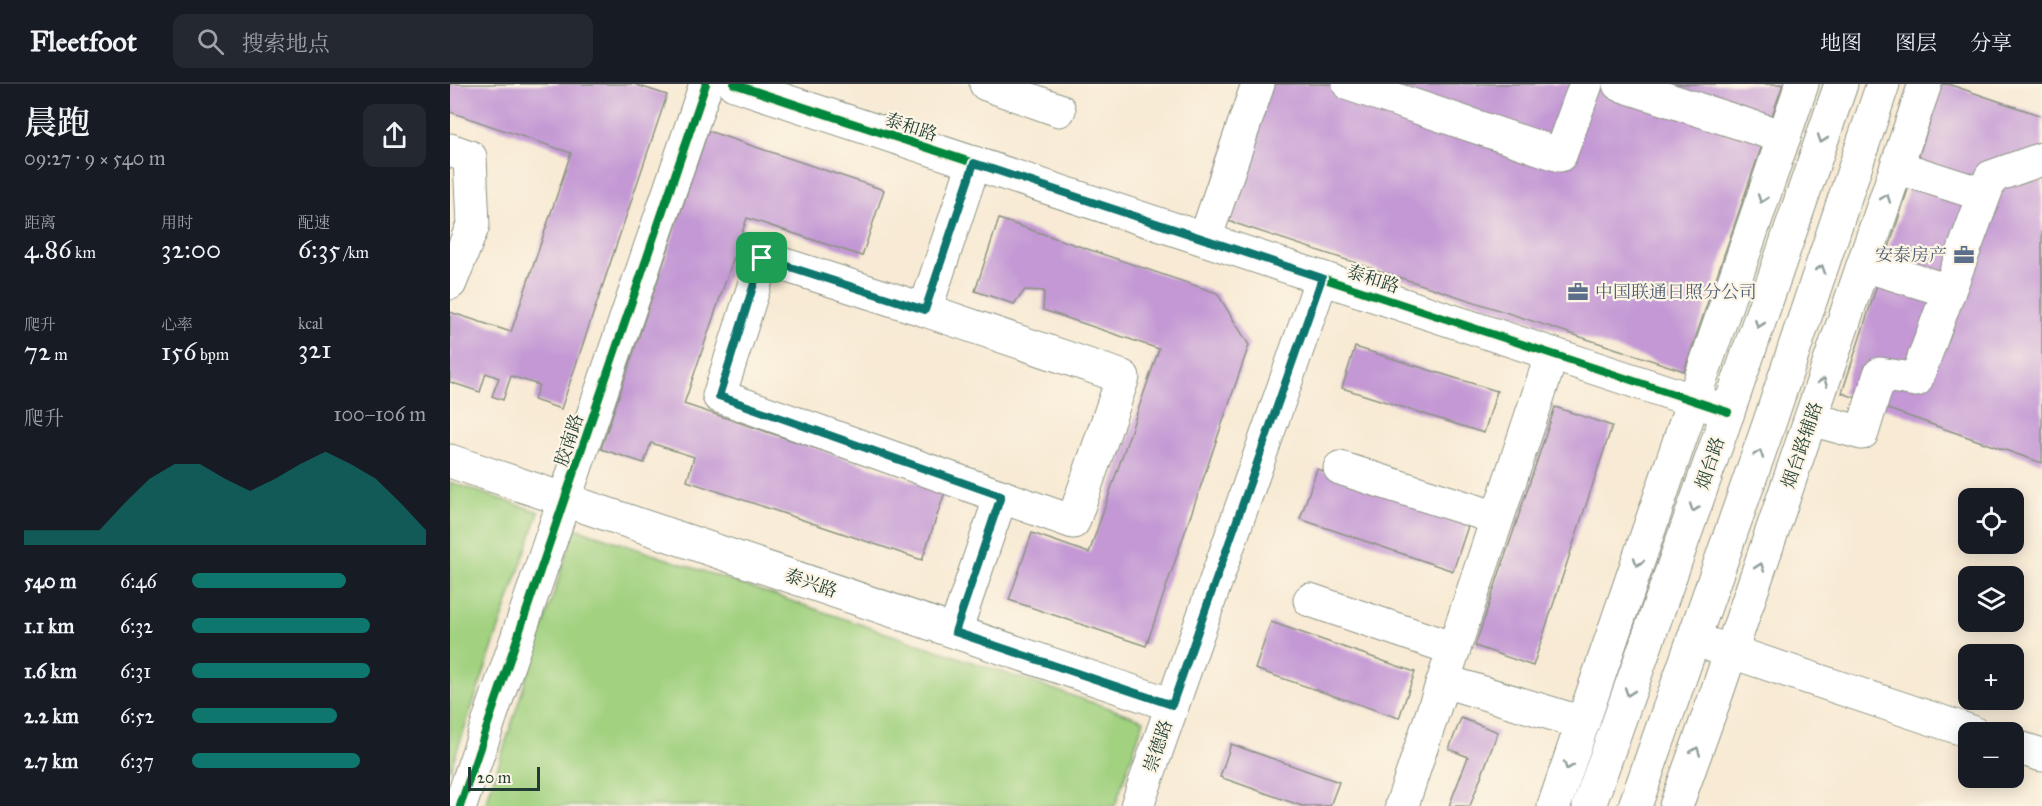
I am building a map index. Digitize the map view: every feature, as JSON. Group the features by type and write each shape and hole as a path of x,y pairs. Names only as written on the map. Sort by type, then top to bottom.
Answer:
{"street":[{"name":"胶南路","path":"460,806 706,84"},
{"name":"泰和路","path":"734,84 1728,412"},
{"path":"986,84 1059,110"},
{"path":"1205,239 1258,84"},
{"path":"1349,84 1560,155 1586,84"},
{"path":"1619,84 1784,137"},
{"path":"1554,806 1802,84"},
{"name":"烟台路","path":"1589,806 1841,84"},
{"path":"1635,806 1695,640 1883,84"},
{"name":"烟台路辅路","path":"1676,806 1925,84"},
{"path":"450,150 470,157 473,225 450,283"},
{"path":"1811,419 1862,433 1880,374 1916,380 1991,177 2042,159"},
{"path":"925,310 974,163"},
{"path":"1897,167 1984,195"},
{"path":"762,258 925,310 1123,377 1073,522 719,396 762,258"},
{"path":"1864,265 1949,291"},
{"name":"崇德路","path":"1137,806 1322,278"},
{"path":"1402,805 1552,354"},
{"name":"泰兴路","path":"450,461 1172,705"},
{"path":"1340,468 1497,518"},
{"path":"955,632 1001,496"},
{"path":"1310,600 1454,649"},
{"path":"1695,640 1958,727"},
{"path":"1443,681 1583,723"},
{"path":"2024,749 2042,755"}],"green space":[{"path":"450,482 539,512 450,771"},
{"path":"575,528 1144,720 1115,806 485,806"}],"building":[{"path":"450,84 634,84 667,95 561,409 534,400 539,385 511,376 503,400 492,396 499,378 486,373 480,392 450,382 450,312 511,332 571,153 450,112"},
{"name":"中国联通日照分公司","path":"1246,84 1783,84 1684,371 1204,213"},
{"name":"安泰房产","path":"1942,84 1948,84 2042,116 2042,463 1842,393"},
{"path":"708,131 884,190 862,256 747,218 684,404 945,492 922,560 687,481 694,457 651,443 644,463 601,449"},
{"path":"999,219 1217,293 1249,345 1146,646 1009,600 1032,533 1089,553 1159,349 1043,310 1044,291 1025,290 1014,304 975,291"},
{"path":"1355,347 1497,391 1484,433 1342,388"},
{"path":"1555,407 1612,426 1533,666 1475,646"},
{"path":"1317,469 1470,520 1453,571 1300,519"},
{"path":"1271,622 1415,672 1399,718 1255,669"},
{"path":"1461,718 1498,732 1470,806 1449,806 1468,757 1449,749"},
{"path":"1231,744 1339,782 1330,806 1302,806 1220,777"}],"cycle path":[{"path":"460,806 706,84"},
{"path":"734,84 1728,412"}],"place":[{"name":"安泰房产","path":"1964,255"},
{"name":"中国联通日照分公司","path":"1578,292"}],"route":[{"path":"974,163 1322,278 1172,705 955,632 1001,496 719,396 762,258 925,310 974,163"}]}
